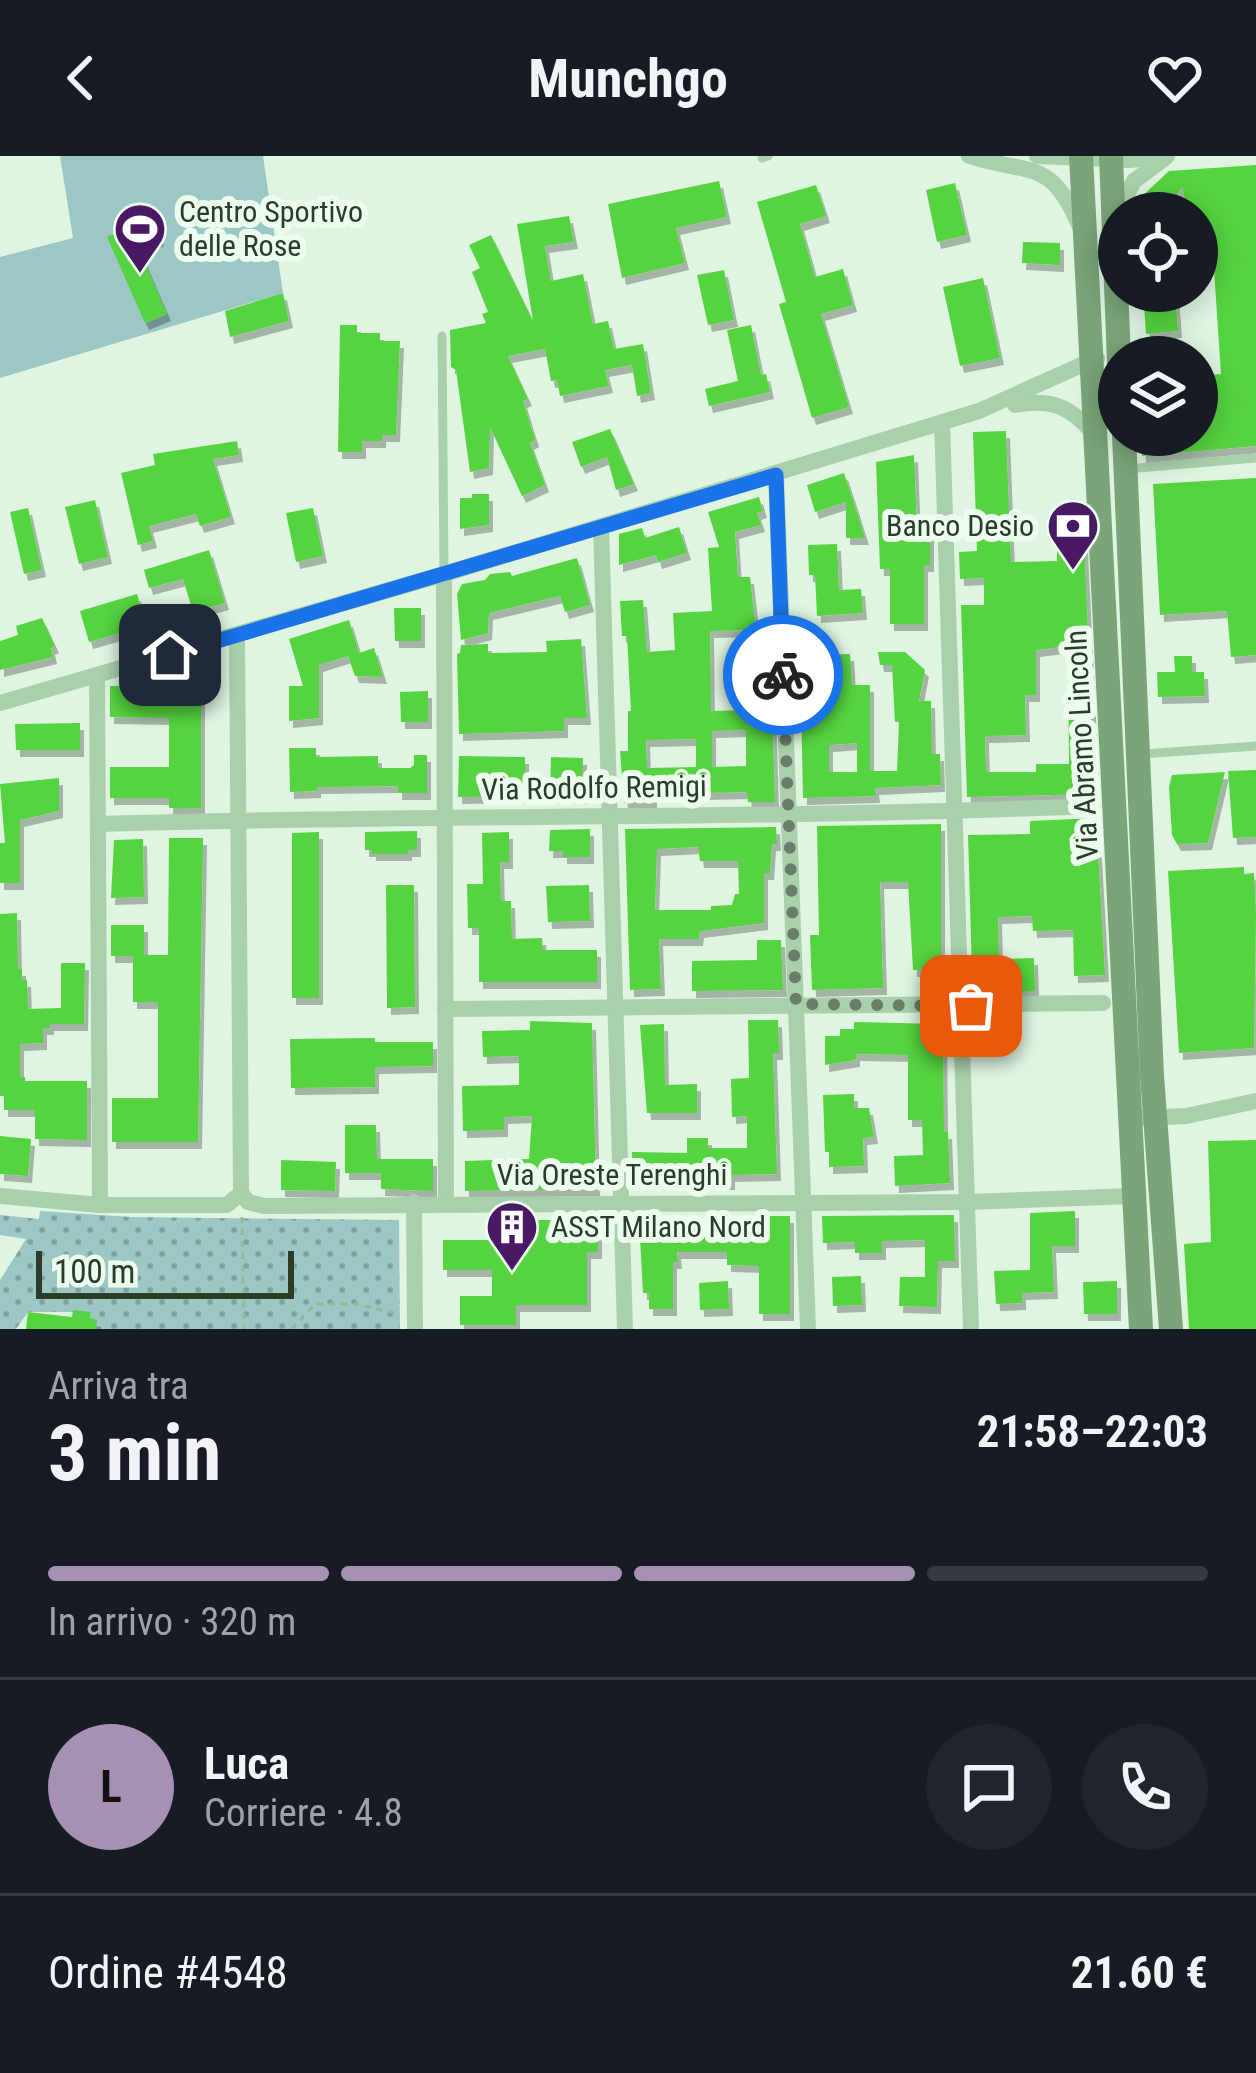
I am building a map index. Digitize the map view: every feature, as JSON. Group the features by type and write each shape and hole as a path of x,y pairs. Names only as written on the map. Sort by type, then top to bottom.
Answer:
{"main road":[{"name":"Via Abramo Lincoln","path":"1081,157 1090,362 1143,1118 1172,1329"},
{"name":"Via Abramo Lincoln","path":"1125,456 1143,1118 1134,1196 1142,1329"},
{"path":"1134,1196 1152,1220 1159,1279 1169,1297"}],"street":[{"path":"970,156 1025,166 1057,184 1083,236"},
{"path":"1037,156 1081,157 1111,166 1167,156"},
{"path":"1129,192 1134,181 1167,156"},
{"path":"0,703 776,475 979,411 1098,359"},
{"path":"979,411 1048,402 1064,406 1095,434"},
{"path":"941,422 971,1329"},
{"path":"776,475 808,1329"},
{"path":"601,526 626,1329"},
{"path":"444,574 446,1202"},
{"path":"237,635 241,1193"},
{"path":"97,676 100,1205"},
{"name":"Via Rodolfo Remigi","path":"99,824 1090,806"},
{"path":"445,1010 1103,1003"},
{"path":"1143,1118 1203,1113 1256,1101"},
{"name":"Via Oreste Terenghi","path":"0,1196 100,1205 226,1205 241,1193 248,1202 264,1206 967,1202 1134,1196"},
{"path":"414,1202 415,1323"}],"lane":[{"path":"442,336 444,574"},
{"path":"1126,469 1256,458"},
{"path":"1136,754 1256,746"}],"path":[{"path":"242,1215 244,1329"},
{"path":"292,1329 315,1304 355,1304 415,1323"}],"shaded area":[{"name":"Centro Sportivo delle Rose","path":"60,156 263,156 283,293 0,378 0,257 73,238"},
{"path":"40,1211 131,1217 399,1220 400,1329 89,1329 91,1312 28,1312 16,1329 0,1329 0,1280 26,1239 0,1235 0,1215 39,1219"}],"building":[{"path":"1256,165 1256,446 1218,449 1218,192 1183,192 1183,187 1179,192 1146,192 1169,171"},
{"path":"719,181 727,217 676,228 685,263 622,278 608,204"},
{"path":"955,183 967,235 937,242 926,190"},
{"path":"816,185 826,216 800,224 815,277 843,269 853,305 821,314 849,407 812,418 779,304 786,302 757,202"},
{"path":"569,216 574,242 545,246 551,281 583,274 593,324 608,321 614,349 643,344 651,393 637,396 632,365 605,370 609,386 560,396 557,380 551,381 545,349 508,356 528,399 523,401 535,440 530,443 545,485 522,496 490,427 489,468 470,472 456,370 451,367 450,330 486,323 482,314 488,312 472,272 480,268 469,245 491,235 533,321 517,224"},
{"path":"150,217 160,239 139,249 167,314 145,323 107,237"},
{"path":"1023,242 1060,243 1060,265 1022,263"},
{"path":"724,270 734,320 708,325 697,275"},
{"path":"983,278 1000,358 960,366 943,287"},
{"path":"283,293 289,321 230,337 225,311"},
{"path":"1144,312 1177,312 1178,331 1146,334"},
{"path":"340,325 357,325 357,333 380,333 380,341 400,341 396,435 362,441 362,452 338,452"},
{"path":"751,325 761,375 766,374 770,392 709,406 705,389 738,381 727,330"},
{"path":"610,429 634,484 616,490 607,457 581,467 572,442"},
{"path":"1006,431 1011,562 1057,561 1057,546 1084,545 1096,794 967,797 961,605 984,605 984,578 960,579 959,552 977,551 973,432","holes":["1068,646 1069,764 1036,764 1036,772 986,772 985,736 1026,735 1025,695 1036,695 1036,650"]},
{"path":"237,441 239,455 213,459 231,517 200,526 196,514 149,526 153,541 138,545 121,473 155,465 153,454"},
{"path":"914,455 917,530 930,530 930,565 924,565 924,624 890,624 890,569 880,569 876,462"},
{"path":"844,473 865,538 846,538 846,502 815,512 807,485"},
{"path":"1256,478 1256,655 1231,657 1227,611 1160,615 1153,484"},
{"path":"472,494 489,494 489,525 460,529 460,498 472,498"},
{"path":"759,497 763,511 757,513 761,525 735,532 738,577 750,577 756,630 710,631 711,711 745,710 743,672 771,671 775,802 748,802 747,792 653,794 653,803 624,803 620,751 628,751 631,711 620,601 643,600 647,652 675,650 673,613 712,611 708,548 719,547 708,512","holes":["746,730 746,766 712,767 712,731","696,739 696,767 647,768 646,740"]},
{"path":"95,500 108,557 79,564 65,507"},
{"path":"28,508 42,570 24,574 10,512"},
{"path":"313,508 323,556 296,562 286,513"},
{"path":"679,527 687,553 658,562 656,555 619,565 619,534 642,528 645,538"},
{"path":"837,544 839,590 861,589 863,613 817,616 808,545"},
{"path":"209,550 225,603 193,612 183,579 149,588 144,570"},
{"path":"577,558 590,605 565,612 560,596 489,613 488,633 461,640 457,594 462,584"},
{"path":"137,594 146,626 89,642 80,611"},
{"path":"394,608 421,608 421,641 395,641"},
{"path":"42,618 55,646 53,657 0,670 0,641 18,635 16,626"},
{"path":"349,620 359,653 374,648 383,677 355,676 348,656 319,665 319,718 289,721 289,686 303,686 289,639"},
{"path":"581,639 587,718 564,718 564,731 459,734 457,654 461,645 488,644 488,653 547,652 546,641"},
{"path":"878,652 905,652 925,670 919,701 931,701 932,754 940,754 941,785 875,788 876,796 803,798 801,705 822,704 820,655 850,654 852,685 870,685 870,771 897,771 899,722 895,722 892,665 880,665","holes":["857,743 857,772 829,772 829,745"]},
{"path":"1174,656 1192,656 1192,672 1204,672 1205,696 1158,697 1157,672 1175,672"},
{"path":"169,681 201,681 201,808 169,808 169,798 110,798 110,767 169,767 169,718 110,717 110,686 169,685"},
{"path":"428,691 428,722 401,722 400,692"},
{"path":"80,723 80,750 16,750 15,724"},
{"path":"289,748 316,748 316,757 378,756 378,768 410,768 414,755 427,755 427,793 398,793 398,786 290,792"},
{"path":"459,756 525,757 525,796 458,797"},
{"path":"551,757 583,758 582,797 550,796"},
{"path":"1256,770 1256,837 1233,838 1228,771"},
{"path":"1225,772 1208,843 1177,844 1172,835 1172,775"},
{"path":"59,778 59,811 20,820 20,883 0,883 0,843 5,843 0,784"},
{"path":"1096,818 1105,975 1074,976 1073,930 1033,931 1032,916 998,917 999,959 1034,958 1035,991 1000,991 999,980 991,980 991,970 972,971 968,835 1030,834 1030,821"},
{"path":"941,824 941,969 913,970 908,882 880,882 883,988 812,990 810,935 819,935 817,826"},
{"path":"776,827 770,873 764,873 764,923 700,931 699,939 659,939 661,989 630,990 625,829","holes":["698,847 700,861 738,861 739,894 732,905 711,906 711,910 655,910 657,849"]},
{"path":"590,829 590,857 563,857 563,851 549,851 550,830"},
{"path":"417,831 417,850 408,850 408,854 365,850 365,832"},
{"path":"319,832 319,998 292,998 292,833"},
{"path":"509,832 509,862 500,862 501,901 511,901 512,939 542,938 543,950 597,950 597,982 479,982 479,928 468,928 467,884 483,884 482,833"},
{"path":"169,838 203,838 198,1142 112,1142 112,1098 158,1098 158,1002 133,1002 133,956 111,956 111,925 144,925 144,955 168,955"},
{"path":"143,839 144,897 111,898 114,840"},
{"path":"1244,867 1244,874 1254,873 1254,1048 1179,1053 1168,871"},
{"path":"386,885 414,885 415,1007 387,1008"},
{"path":"589,885 590,921 548,922 546,886"},
{"path":"17,913 18,969 22,969 22,980 27,980 28,1009 61,1008 61,963 85,963 84,1024 50,1024 43,1028 43,1043 20,1044 20,1077 25,1081 87,1081 87,1140 35,1139 35,1110 4,1110 4,1096 0,1096 0,914"},
{"path":"757,940 781,940 783,990 692,991 692,961 757,960"},
{"path":"748,1020 778,1020 779,1053 773,1053 777,1174 731,1175 731,1183 633,1182 632,1152 687,1153 687,1138 708,1138 708,1148 747,1148 747,1116 732,1117 731,1079 749,1078"},
{"path":"530,1021 592,1023 596,1189 465,1191 465,1161 529,1159 532,1116 504,1117 504,1130 463,1131 462,1086 519,1085 519,1056 483,1057 482,1031 530,1030"},
{"path":"854,1022 943,1024 944,1132 948,1132 950,1183 895,1186 894,1156 923,1155 922,1120 908,1120 908,1055 856,1054 856,1060 825,1065 825,1036 840,1036 840,1029 854,1029"},
{"path":"664,1024 665,1085 697,1084 697,1113 647,1113 640,1025"},
{"path":"375,1038 375,1042 433,1042 433,1066 375,1067 375,1087 291,1088 290,1039"},
{"path":"854,1094 854,1108 869,1108 874,1137 863,1138 864,1166 829,1167 823,1095"},
{"path":"345,1125 376,1125 377,1159 433,1159 433,1191 381,1189 381,1173 345,1173"},
{"path":"0,1136 31,1139 28,1176 0,1174"},
{"path":"1256,1140 1256,1329 1189,1329 1184,1244 1211,1242 1208,1141"},
{"path":"281,1160 336,1162 335,1191 281,1190"},
{"path":"1075,1211 1075,1246 1052,1246 1054,1292 1022,1293 1022,1303 996,1304 994,1271 1030,1270 1030,1213"},
{"path":"954,1215 955,1261 938,1261 937,1307 899,1306 900,1277 925,1277 925,1240 882,1241 882,1253 855,1253 855,1242 823,1243 822,1216"},
{"path":"762,1216 790,1216 790,1314 759,1314 759,1266 727,1265 727,1252 677,1252 673,1309 649,1309 649,1293 643,1293 639,1220 762,1225"},
{"name":"ASST Milano Nord","path":"510,1220 598,1220 598,1252 587,1252 587,1305 516,1305 516,1325 460,1325 460,1296 492,1296 492,1270 443,1270 443,1240 510,1240"},
{"path":"861,1276 862,1305 833,1306 832,1277"},
{"path":"728,1281 729,1309 700,1310 699,1283"},
{"path":"1117,1281 1117,1314 1084,1314 1083,1282"},
{"path":"73,1310 91,1312 96,1329 26,1329 28,1312 72,1317"}],"way so far":[{"path":"783,675 796,1004 971,1006"}],"place":[{"name":"Centro Sportivo delle Rose","path":"140,275"},
{"name":"Banco Desio","path":"1073,572"},
{"name":"ASST Milano Nord","path":"512,1273"}],"route":[{"path":"170,655 776,475 783,675"}]}
